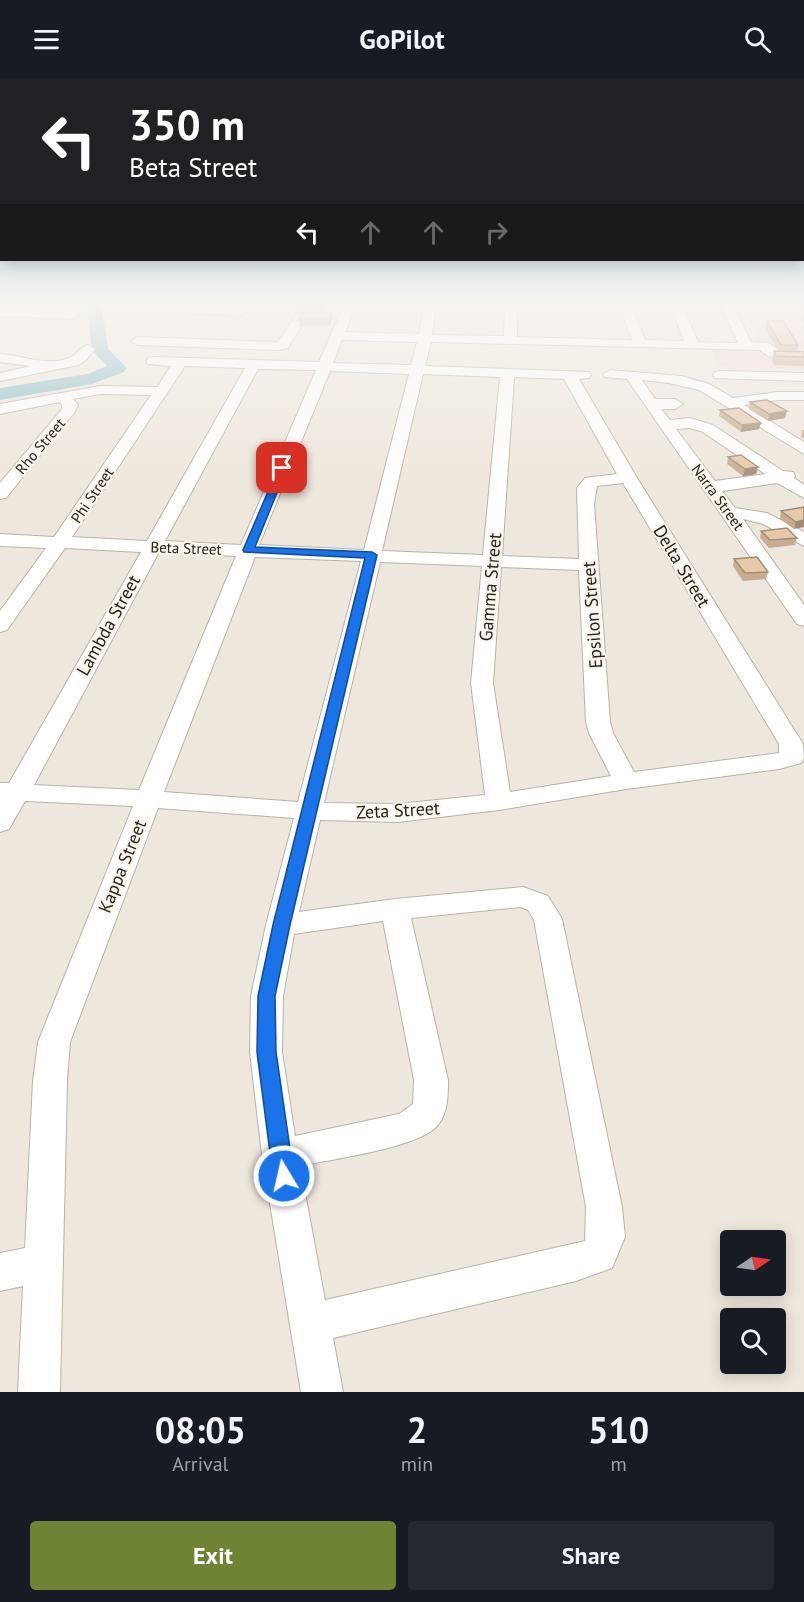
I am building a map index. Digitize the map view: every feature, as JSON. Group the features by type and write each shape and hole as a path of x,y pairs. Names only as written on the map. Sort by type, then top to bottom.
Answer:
{"street":[{"path":"44,366 48,368"},
{"path":"0,377 54,366"},
{"name":"Phi Street","path":"0,626 178,366"},
{"name":"Lambda Street","path":"0,824 8,792 151,547 253,366"},
{"name":"Kappa Street","path":"39,1392 50,1081 54,1042 148,799 325,366"},
{"path":"335,366 507,372"},
{"path":"322,1392 280,1155 265,1026 267,996 281,925 416,369"},
{"name":"Delta Street","path":"507,372 577,374 628,478 791,744 792,758"},
{"name":"Gamma Street","path":"499,802 482,683 507,372"},
{"path":"610,374 690,382 731,403 804,449"},
{"name":"Narra Street","path":"632,375 650,404 730,513 804,620"},
{"path":"720,375 804,377"},
{"path":"762,376 778,396 803,412"},
{"path":"0,409 100,390 162,392"},
{"name":"Rho Street","path":"0,494 69,410 70,405 63,396"},
{"path":"731,403 778,396 804,396"},
{"path":"650,404 675,404"},
{"path":"665,425 690,423 703,426 804,493"},
{"path":"711,487 804,474"},
{"name":"Epsilon Street","path":"626,781 601,733 598,722 588,565 586,488 591,482 628,478"},
{"path":"730,513 748,513 770,518 804,540"},
{"name":"Beta Street","path":"0,540 588,565"},
{"name":"Zeta Street","path":"8,792 148,799 309,811 398,813 499,802 626,781 779,762 792,758"},
{"path":"281,925 395,909 523,897 538,903 548,919 602,1196 606,1237 599,1255 576,1263 310,1323"},
{"path":"280,1155 406,1128 424,1118 431,1106 431,1080 395,909"},
{"path":"0,1272 45,1263"}],"shaded area":[{"path":"804,366 804,369 718,367"}],"building":[{"path":"767,400 787,411 769,414 750,402"},
{"path":"739,408 761,423 742,425 720,410"},
{"path":"741,455 758,467 745,469 728,457"},
{"path":"804,507 804,520 796,522 781,511"},
{"path":"787,528 797,538 770,540 761,531"},
{"path":"757,557 768,572 745,573 734,559"}],"waterway":[{"path":"0,394 92,379 118,368 116,366"}],"route":[{"path":"282,468 248,550 372,555 281,925 267,996 266,1052 284,1176"}]}
